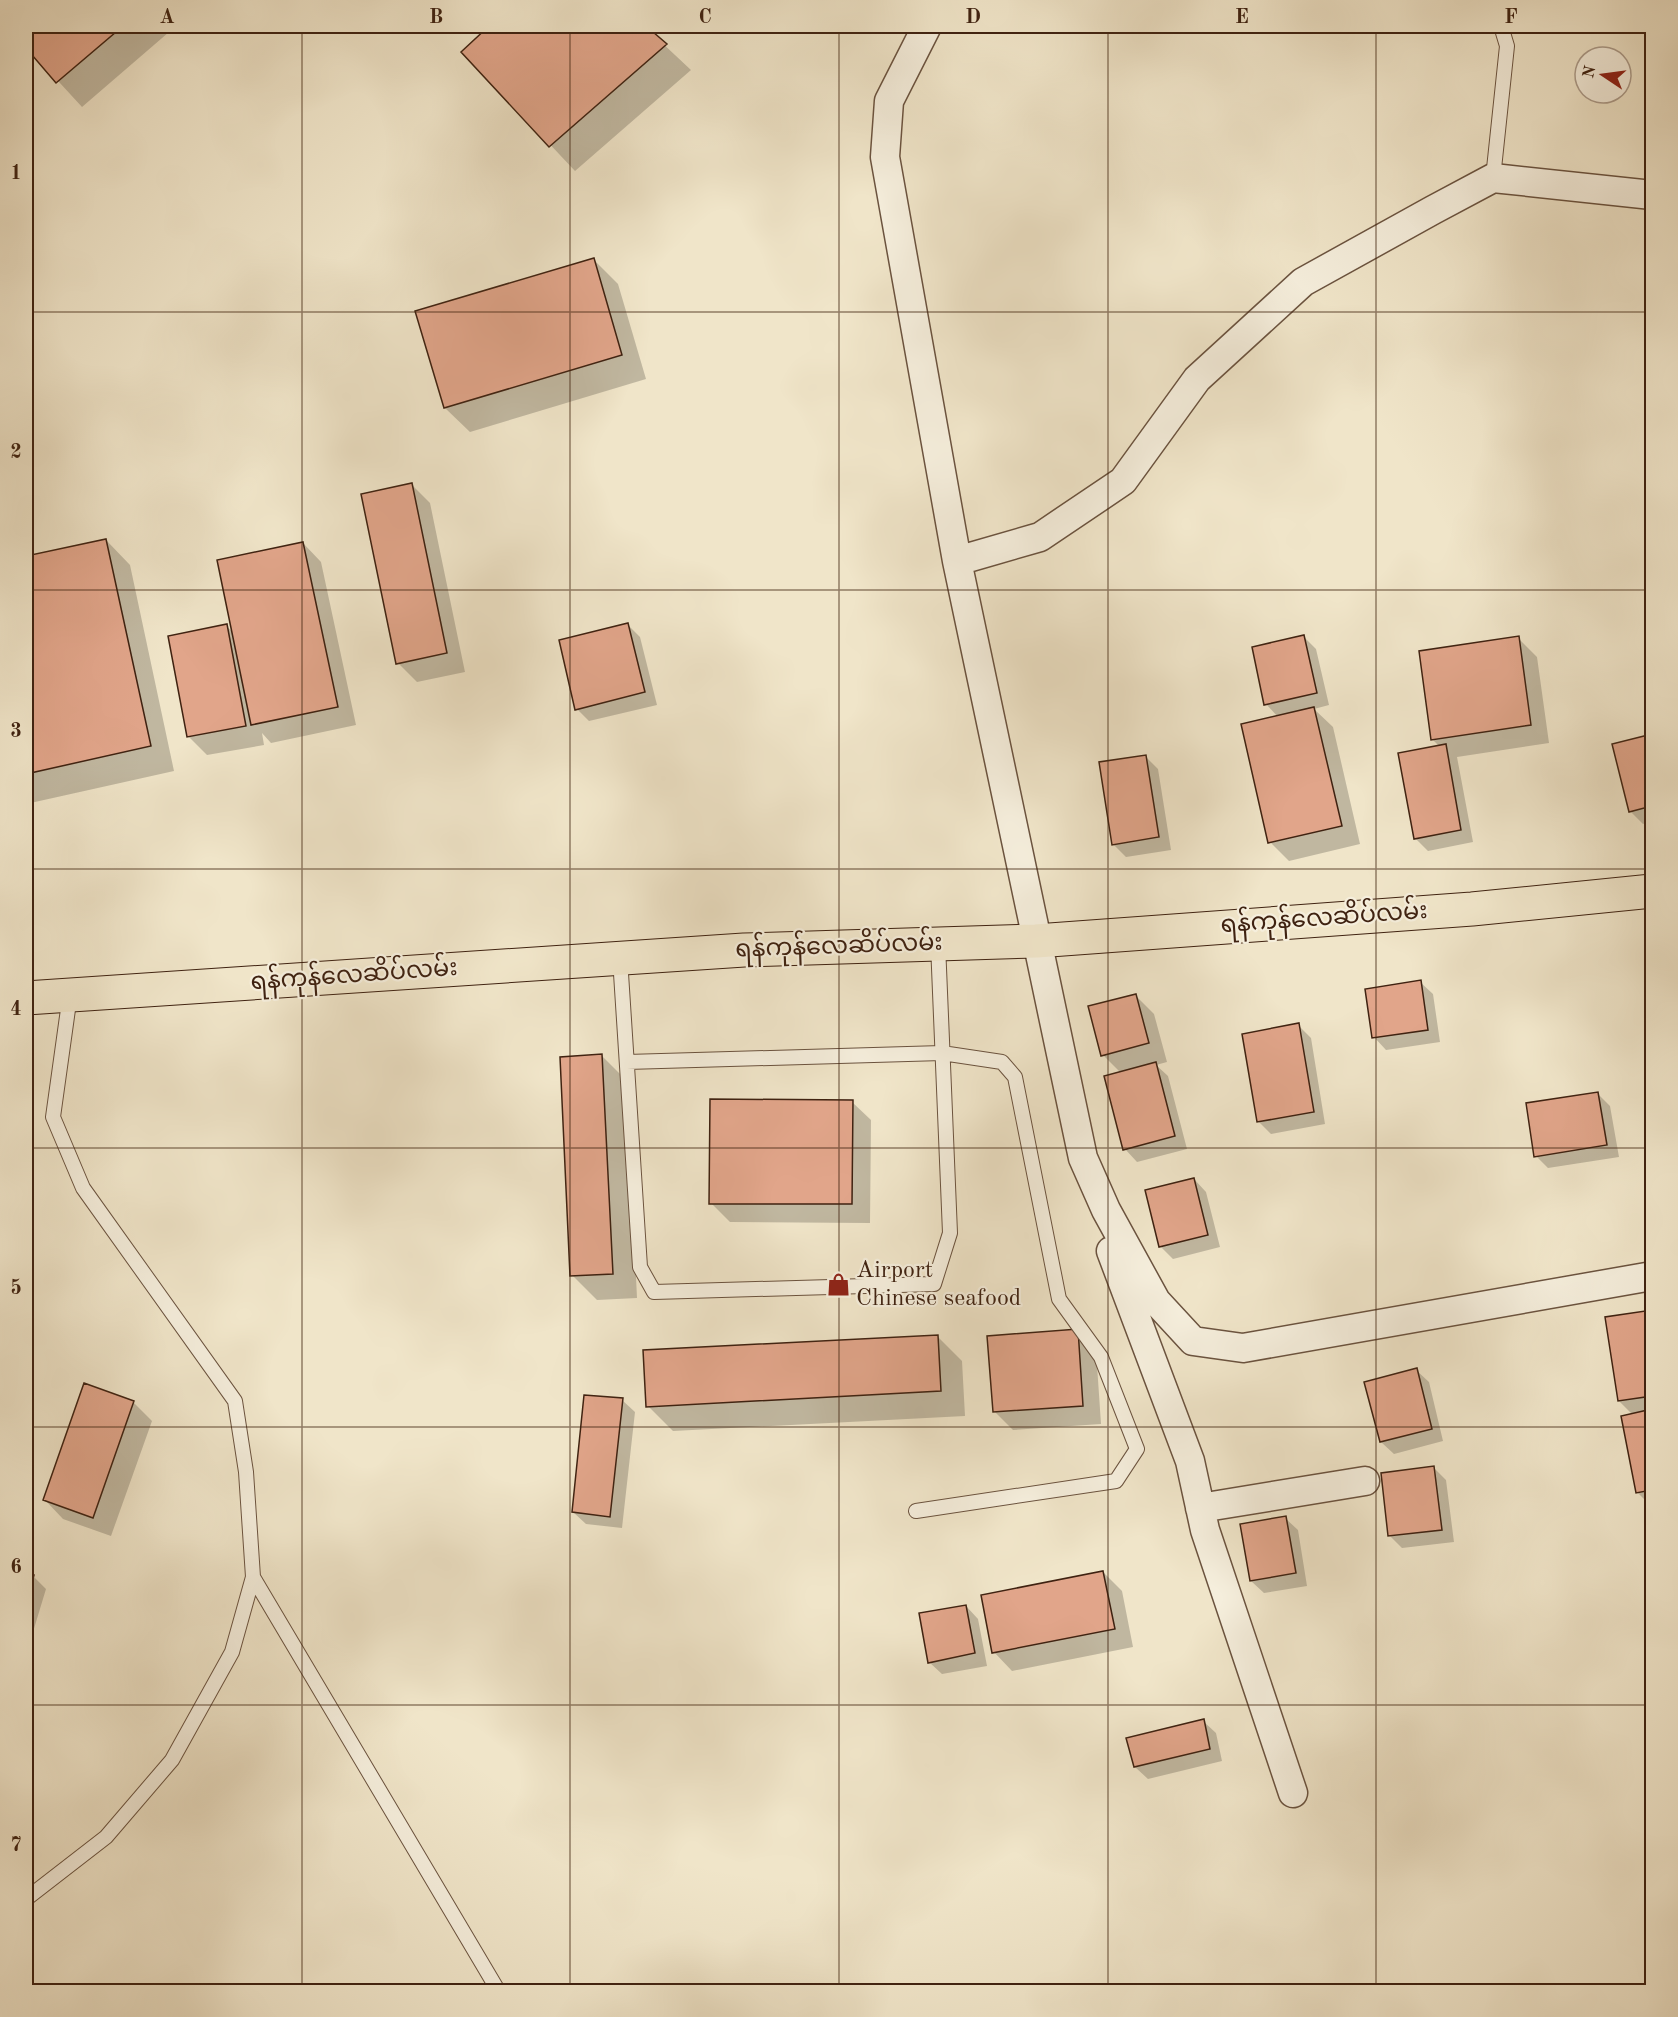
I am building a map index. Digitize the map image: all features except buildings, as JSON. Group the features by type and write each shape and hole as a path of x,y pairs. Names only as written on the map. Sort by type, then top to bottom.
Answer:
{"main road":[{"name":"ရန်ကုန်လေဆိပ်လမ်း","path":"26,998 744,950 1036,941 1472,909 1653,891"}],"street":[{"path":"927,26 890,101 885,157 957,561 1083,1158 1106,1210 1156,1301 1193,1341 1244,1348 1653,1276"},
{"path":"957,561 1040,537 1123,481 1197,379 1303,282 1492,178 1653,195"},
{"path":"1106,1210 1106,1236 1190,1461 1205,1530 1293,1793"},
{"path":"1200,1508 1365,1481"}],"lane":[{"path":"1492,178 1507,46 1501,26"},
{"path":"620,958 640,1268 654,1292 934,1284 950,1233 938,944"},
{"path":"26,1899 106,1837 172,1760 232,1652 253,1577 246,1472 235,1401 83,1188 52,1117 70,995"},
{"path":"627,1062 942,1053 1002,1062 1015,1077 1059,1299 1101,1357 1137,1449 1116,1480 916,1511"},
{"path":"253,1577 499,1992"}],"place":[{"name":"Airport Chinese seafood","path":"838,1285"}]}
